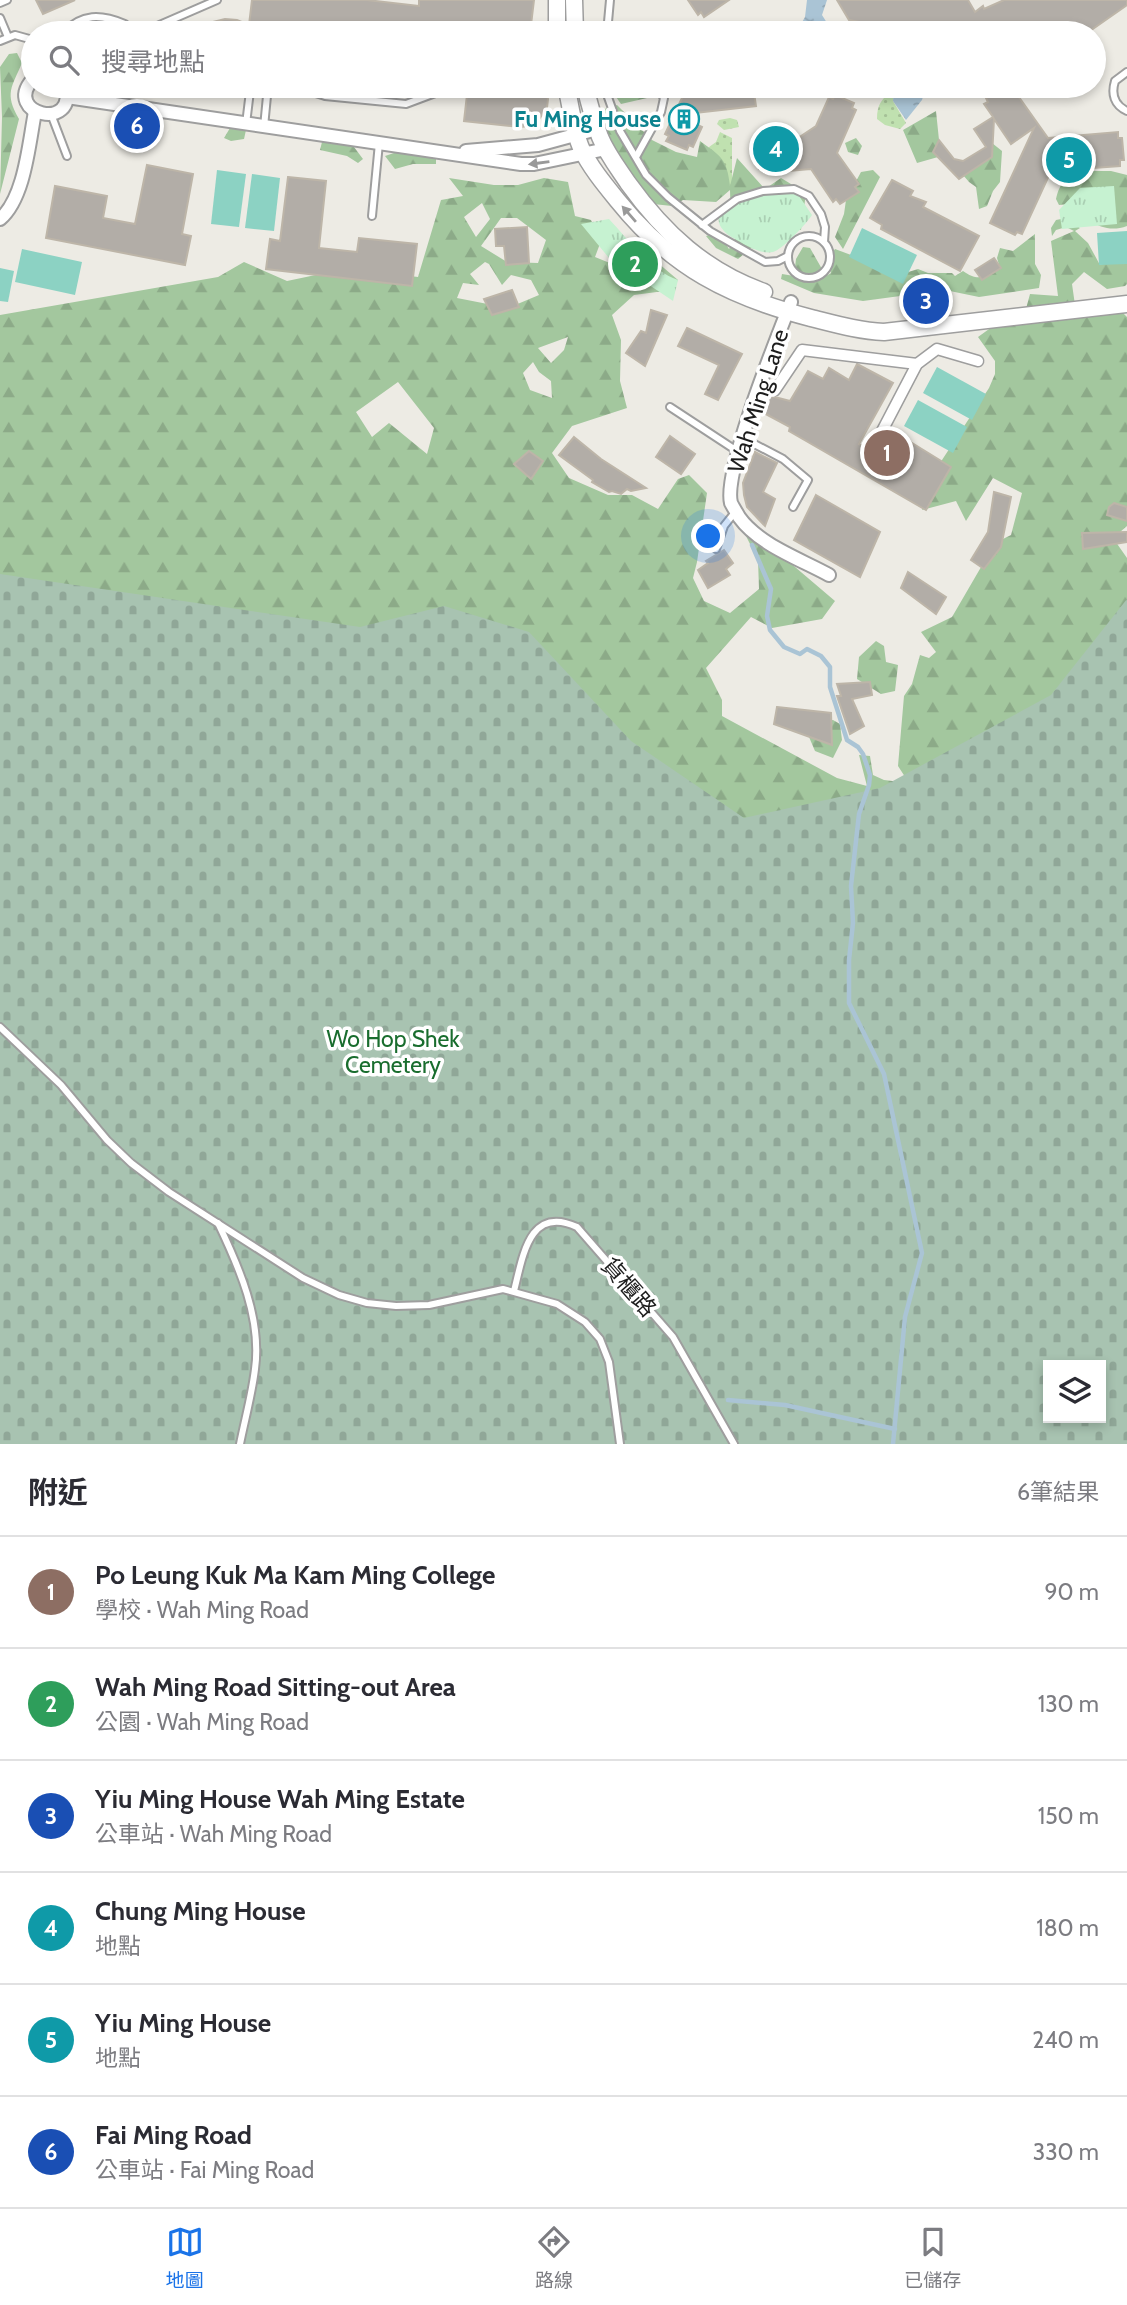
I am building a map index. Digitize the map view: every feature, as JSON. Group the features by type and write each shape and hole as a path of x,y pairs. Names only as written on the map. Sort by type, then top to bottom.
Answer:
{"street":[{"path":"557,0 557,21"},
{"path":"574,0 575,21"},
{"path":"27,98 35,112 51,114 62,108 64,98"},
{"path":"104,98 264,127 521,164 534,164 606,149"},
{"path":"569,98 585,154 628,213 648,235 679,261 708,280 740,295 789,307 900,324 958,324 1127,304"},
{"path":"588,98 606,149 665,230 724,276 789,307"},
{"path":"0,219 17,195 35,112"},
{"path":"438,152 538,145 597,129"},
{"name":"Wah Ming Lane","path":"736,511 731,503 731,486 739,452 789,307"},
{"path":"881,433 917,364 937,349 978,360"},
{"path":"760,385 775,390 802,351 917,364"},
{"path":"736,511 749,528 763,539 829,575"}],"lane":[{"path":"0,3 6,0"},
{"path":"169,21 217,0"},
{"path":"608,21 610,0"},
{"path":"80,21 97,16 114,21"},
{"path":"0,18 8,37"},
{"path":"0,41 21,36"},
{"path":"1127,72 1115,81 1113,95 1119,106 1127,111"},
{"path":"246,124 249,98"},
{"path":"264,127 267,98"},
{"path":"345,98 406,104 422,98"},
{"path":"608,98 620,131 653,183 702,225 765,262 778,261 788,256"},
{"path":"636,157 661,112 664,98"},
{"path":"51,114 67,156"},
{"path":"372,216 379,142"},
{"path":"702,225 737,199 763,191 794,188 809,195 821,214 825,227 824,242"},
{"path":"813,236 824,242 829,250 829,264 821,274 808,278 796,274 788,256 790,249 799,239 813,236"},
{"path":"670,407 739,452"},
{"path":"743,438 783,459 808,480 793,507"},
{"path":"716,549 724,526 736,511"},
{"path":"0,1027 61,1085 89,1121 123,1155 169,1192 303,1278 338,1295 367,1303 396,1306 429,1305 503,1289 556,1304 585,1322 600,1339 609,1362 620,1444"},
{"name":"貨櫃路","path":"514,1291 527,1243 544,1224 555,1220 577,1227 673,1336 734,1444"},
{"path":"218,1223 248,1295 255,1346 256,1367 240,1444"}],"green space":[{"path":"17,53 21,61 11,90 12,103 19,119 0,194 0,67 9,54"},
{"path":"617,98 647,98 621,104"},
{"path":"884,98 893,98 906,123 900,129 885,125 877,119"},
{"path":"617,105 652,140 676,152 697,157 700,141 707,146 725,164 730,186 737,158 765,189 781,178 806,193 801,230 770,222 767,251 751,248 738,259 716,248 706,236 718,232 729,249 736,237 731,225 730,190 716,202 683,200 672,206 653,204 608,160 595,112"},
{"path":"936,111 939,140 934,152 938,157 917,163 903,130"},
{"path":"719,120 737,120 739,127 724,130 717,124"},
{"path":"230,128 246,130 244,139 231,141 224,138"},
{"path":"720,132 732,138 732,187 707,171 709,147 716,142"},
{"path":"856,138 862,146 858,155 848,152 845,143"},
{"path":"336,140 354,147 363,159 358,163 347,156 320,150 322,142"},
{"path":"992,143 1002,151 1000,182 987,206 979,209 976,187 963,175"},
{"path":"397,152 419,153 436,159 436,164 413,164 395,169 385,156"},
{"path":"873,170 880,177 843,249 835,237 846,200 861,172"},
{"path":"1084,171 1111,171 1127,175 1127,226 1103,227 1089,220 1070,204 1059,205 1056,199 1062,183 1073,174"},
{"path":"449,178 494,185 518,185 544,178 568,182 575,216 591,220 601,241 595,257 654,281 651,257 678,280 672,290 634,295 612,315 621,340 620,381 627,408 572,426 552,453 569,478 608,495 632,495 658,509 678,479 689,475 707,493 693,578 704,601 730,613 759,589 758,560 745,534 788,561 835,601 822,619 772,628 751,617 706,668 722,700 722,716 837,778 867,786 859,755 870,756 873,775 884,780 909,783 898,766 904,696 912,684 920,655 929,658 936,652 921,632 952,617 995,543 1011,535 1022,493 993,478 966,521 956,501 922,510 942,460 989,388 995,374 995,361 978,337 1003,319 1024,316 1030,294 1058,296 1051,241 1074,231 1066,227 1056,230 1052,236 1051,228 1056,220 1066,218 1080,228 1075,231 1088,243 1100,265 1122,256 1127,263 1125,286 1107,289 1084,272 1072,284 1076,312 1115,305 1127,317 1127,526 1113,538 1127,558 1127,802 1001,886 0,646 0,315 218,277 244,262 287,281 349,268 418,277 441,200 463,196","holes":["482,203 490,219 476,237 464,217","501,218 517,218 546,240 538,263 507,262 481,246","485,262 502,285 511,275 531,280 539,295 508,308 457,298 463,283 479,285 470,274","568,337 564,350 551,363 538,348","533,362 539,372 551,381 552,398 530,390 523,373","398,382 434,428 427,454 389,423 372,437 356,412"]},
{"path":"1114,186 1117,224 1062,229 1059,210 1080,188"},
{"path":"769,187 793,187 812,215 788,242 773,252 753,249 724,231 719,223 724,207 732,201 752,191"},
{"path":"609,219 649,262 678,280 673,301 609,258 581,224"},
{"path":"1035,234 1035,264 1041,275 1039,288 979,297 945,290 863,301 814,293 781,279 782,274 794,276 796,259 803,247 810,248 826,276 831,273 826,262 835,249 902,274 918,269 928,273 952,273 955,276 963,271 982,277 1000,268 997,258 1000,248 1013,251"},
{"name":"Wo Hop Shek Cemetery","path":"0,574 360,627 444,606 529,632 631,741 744,818 880,788 1051,695 1127,599 1127,1444 0,1444"},
{"path":"876,641 884,646 886,662 898,665 895,691 881,694 857,679 859,657"},
{"path":"833,720 840,724 842,740 833,758 815,751 803,723"}],"shaded area":[{"path":"217,170 246,174 239,227 211,224"},
{"path":"252,174 280,178 274,231 245,228"},
{"path":"862,228 917,255 903,284 849,257"},
{"path":"1127,231 1127,264 1099,265 1097,233"},
{"path":"22,249 82,262 75,295 15,282"},
{"path":"0,268 14,271 8,302 0,301"},
{"path":"937,367 986,394 972,420 923,393"},
{"path":"918,400 967,427 953,453 904,426"}],"water":[{"path":"807,0 827,0 822,15 826,21 803,21"},
{"path":"893,98 923,98 906,120"}],"building":[{"path":"36,0 75,0 43,14"},
{"path":"252,0 367,0 419,6 419,0 534,0 531,21 249,21"},
{"path":"688,0 729,0 704,17 701,12 698,15"},
{"path":"837,0 968,0 975,12 983,6 984,9 1004,0 1127,0 1127,5 1104,21 849,20"},
{"path":"467,98 548,99 547,108 537,122 529,126 464,121"},
{"path":"682,98 755,98 756,106 677,115 702,127 693,147 689,145 687,150 666,141 669,136 665,134"},
{"path":"829,98 842,98 854,103 852,108 856,110 837,153 859,184 855,187 859,192 840,204 836,199 833,202 811,169 765,173 764,169 759,169 757,148 762,147 762,143 795,140 816,126"},
{"path":"986,98 1020,98 1048,138 1118,132 1118,138 1122,138 1124,160 1120,160 1120,166 1051,171 1022,234 1017,232 1015,235 990,223 1034,128 1011,144 994,119 992,157 959,179 933,152 939,140 954,159 963,161 986,147 974,129 993,117 984,104 988,102"},
{"path":"147,165 193,174 182,234 191,236 185,265 46,238 55,186 107,196 103,218 135,224"},
{"path":"288,177 326,181 319,248 357,252 359,238 417,244 412,286 266,269 270,239 280,241"},
{"path":"892,180 913,191 910,196 926,202 923,207 979,236 960,271 881,229 882,225 870,218"},
{"path":"527,227 529,263 506,265 504,246 496,246 495,229"},
{"path":"994,258 1001,268 982,280 975,270"},
{"path":"512,290 519,307 492,315 484,299"},
{"path":"651,310 667,315 645,366 626,353 641,331 646,333"},
{"path":"687,328 742,354 718,400 705,394 719,365 678,346"},
{"path":"857,364 893,383 859,444 890,460 904,438 951,467 926,510 789,431 790,427 762,412 767,395 790,401 808,371 823,379 829,368 849,380"},
{"path":"670,436 695,454 681,474 656,457"},
{"path":"574,437 601,459 646,488 631,491 627,489 621,494 609,492 592,482 593,480 559,455"},
{"path":"529,451 543,461 531,479 514,464"},
{"path":"755,452 777,463 763,492 775,499 765,526 747,507 744,495 743,483"},
{"path":"994,492 1011,497 1001,547 984,569 971,560 988,532"},
{"path":"816,495 880,532 860,577 794,540"},
{"path":"1114,503 1127,507 1127,521 1107,515 1109,507"},
{"path":"1127,532 1127,542 1083,549 1082,533"},
{"path":"724,550 733,563 726,569 730,575 708,588 698,570 708,563 706,561"},
{"path":"908,572 946,597 936,614 901,588"},
{"path":"870,682 872,695 852,699 864,726 850,734 837,696 841,696 837,684"},
{"path":"777,707 831,713 832,745 774,724"}],"waterway":[{"path":"752,545 771,589 767,616 770,630 784,647 800,654 807,649 821,656 830,667 830,687 847,740 863,754 870,775 859,814 851,886 853,923 849,960 849,1003 884,1074 922,1253 905,1317 893,1444"},
{"path":"728,1400 785,1405 895,1429"}],"place":[{"name":"Fu Ming House","path":"684,119"},
{"name":"Fai Ming Road","path":"137,126"},
{"name":"Chung Ming House","path":"776,149"},
{"name":"Yiu Ming House","path":"1069,160"},
{"name":"Wah Ming Road Sitting-out Area","path":"635,264"},
{"name":"Yiu Ming House Wah Ming Estate","path":"926,301"},
{"name":"Po Leung Kuk Ma Kam Ming College","path":"887,453"}]}
